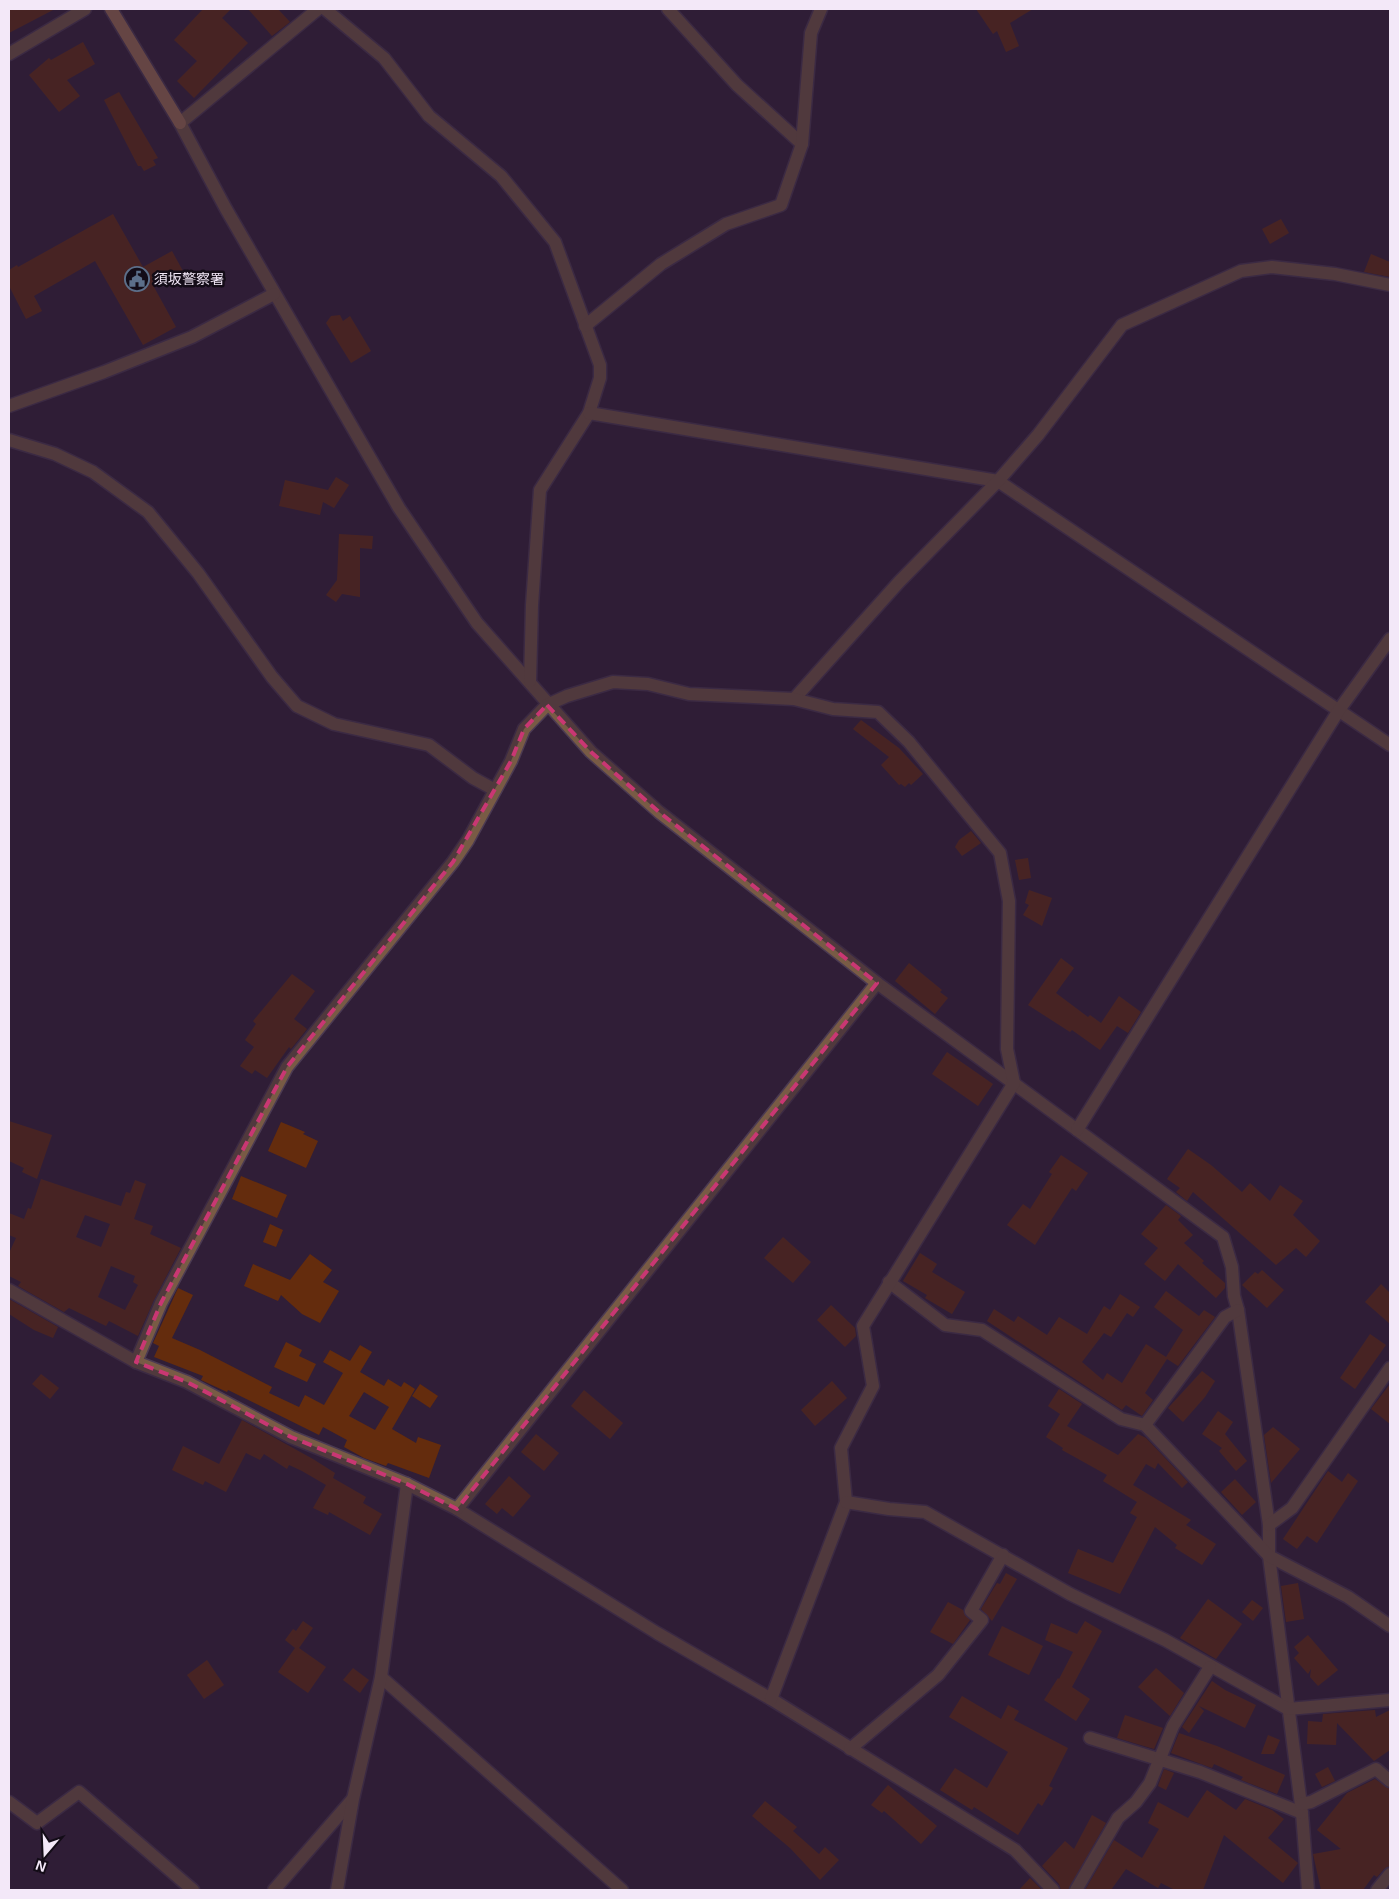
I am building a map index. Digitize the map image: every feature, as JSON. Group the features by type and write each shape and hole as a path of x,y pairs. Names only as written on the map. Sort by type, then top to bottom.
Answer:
{"street":[{"path":"9,52 85,9"},
{"path":"111,9 180,123 274,294 399,508 477,624 530,681 547,704 591,752 659,812 877,983 1223,1237 1232,1267 1234,1296 1238,1310 1269,1525 1270,1556 1302,1808 1308,1890"},
{"path":"180,123 318,9"},
{"path":"325,9 384,58 429,116 501,176 555,242 600,372 600,378 589,413 567,451 540,490 532,605 530,681"},
{"path":"668,9 737,85 802,144"},
{"path":"585,326 661,264 685,249 726,224 781,205 802,144 811,33 821,9"},
{"path":"794,699 899,582 998,481 1038,435 1122,325 1241,271 1272,267 1336,274 1390,285"},
{"path":"9,406 104,372 192,337 274,294"},
{"path":"589,413 998,481 1390,745"},
{"path":"9,440 55,454 93,472 148,512 198,573 272,677 297,706 334,724 429,745 473,778 495,790"},
{"path":"1077,1130 1339,710 1390,638"},
{"path":"136,1362 161,1303 287,1067 468,840 511,761 524,729 547,704 613,682 648,684 689,694 794,699 833,709 878,712 909,742 1000,853 1009,901 1007,1049 1014,1083 862,1326 873,1386 841,1448 846,1502 772,1699"},
{"path":"457,1509 877,983"},
{"path":"889,1282 945,1324 982,1330 1121,1419 1145,1425 1270,1556 1348,1597 1390,1626"},
{"path":"9,1290 136,1362 187,1382 291,1437 407,1484 457,1509 657,1633 772,1699 1015,1850 1053,1890"},
{"path":"1145,1425 1225,1317 1238,1310"},
{"path":"1269,1525 1292,1508 1390,1368"},
{"path":"337,1890 353,1799 381,1677 407,1484"},
{"path":"846,1502 924,1512 1004,1555 1070,1594 1165,1640 1210,1667 1288,1709 1390,1700"},
{"path":"850,1749 938,1675 982,1620 971,1611 1004,1555"},
{"path":"1076,1890 1118,1818 1136,1802 1150,1783 1173,1726 1210,1667"},
{"path":"381,1677 622,1890"},
{"path":"1090,1738 1159,1761 1200,1772 1302,1808"},
{"path":"1302,1808 1376,1769 1390,1781"},
{"path":"9,1802 37,1823 79,1792 193,1890"},
{"path":"274,1890 353,1799"},
{"path":"1377,1890 1390,1874"}],"highlighted area":[{"path":"547,705 591,752 659,812 877,983 457,1509 407,1484 291,1437 187,1382 136,1362 161,1303 287,1067 453,862 511,761 524,729"}],"building":[{"path":"9,9 55,9 9,33"},
{"path":"203,9 231,9 222,18 248,43 194,98 177,81 197,61 174,40"},
{"path":"248,9 278,9 290,22 272,36"},
{"path":"976,9 1033,9 1010,23 1019,46 1006,52 997,31 993,34"},
{"path":"83,42 95,64 67,80 80,96 59,112 29,75 49,58 51,60"},
{"path":"119,92 158,158 153,160 156,165 144,171 141,166 138,166 104,100"},
{"name":"須坂警察署","path":"113,214 143,267 172,251 183,271 154,287 176,327 143,345 95,261 34,296 42,311 26,319 9,286 9,270 17,265 18,267"},
{"path":"1281,219 1289,233 1270,244 1262,229"},
{"path":"1371,254 1390,262 1390,277 1364,272"},
{"path":"340,315 343,321 350,316 371,351 351,363 326,323 331,316"},
{"path":"336,477 349,485 334,508 323,502 320,515 279,506 285,480 328,490"},
{"path":"339,534 373,536 372,549 360,548 360,597 342,594 336,602 326,595 337,580"},
{"path":"861,720 899,748 923,774 911,785 909,783 905,787 901,784 899,785 881,765 889,757 853,729"},
{"path":"971,831 981,843 962,856 955,847 959,840"},
{"path":"1028,858 1031,878 1019,880 1015,860"},
{"path":"1029,890 1052,898 1042,926 1023,915 1029,905 1025,903"},
{"path":"1061,958 1074,968 1056,993 1088,1017 1090,1015 1101,1023 1119,996 1141,1012 1128,1033 1117,1026 1100,1050 1072,1030 1070,1032 1028,1005"},
{"path":"909,963 942,990 940,992 948,998 935,1014 895,981"},
{"path":"292,974 315,991 294,1019 307,1029 291,1049 289,1047 267,1078 255,1070 252,1074 240,1066 254,1047 245,1040 256,1024 253,1021"},
{"path":"947,1052 993,1084 978,1106 932,1074"},
{"path":"9,1121 52,1135 37,1179 22,1172 24,1168 9,1161"},
{"path":"281,1122 305,1132 303,1134 318,1141 306,1168 268,1151"},
{"path":"1188,1149 1211,1165 1242,1192 1250,1183 1270,1201 1280,1185 1303,1201 1293,1215 1320,1241 1306,1257 1296,1248 1276,1265 1193,1192 1187,1201 1176,1192 1180,1188 1167,1179"},
{"path":"1061,1155 1088,1173 1076,1191 1072,1188 1035,1245 1007,1225 1023,1204 1030,1209 1052,1174 1049,1172"},
{"path":"241,1176 287,1195 277,1218 232,1199"},
{"path":"41,1179 121,1206 126,1192 130,1193 135,1180 146,1184 134,1219 153,1226 150,1234 181,1248 138,1336 109,1321 106,1326 69,1308 64,1312 18,1286 21,1282 9,1276 9,1253 16,1238 9,1235 9,1213 24,1219 28,1208 31,1209","holes":["85,1215 110,1224 101,1247 76,1237","111,1266 135,1276 133,1282 138,1285 125,1310 98,1297"]},
{"path":"1166,1205 1181,1216 1178,1220 1193,1235 1184,1243 1204,1261 1202,1263 1225,1283 1225,1288 1216,1298 1178,1264 1165,1281 1144,1264 1158,1248 1141,1234"},
{"path":"270,1224 283,1230 276,1247 263,1242"},
{"path":"783,1237 811,1262 793,1283 764,1258"},
{"path":"920,1253 937,1264 932,1272 965,1292 952,1314 925,1298 927,1295 903,1281"},
{"path":"310,1254 332,1270 323,1282 339,1291 320,1323 302,1314 281,1295 278,1301 244,1286 253,1264 290,1280"},
{"path":"1262,1270 1284,1290 1267,1308 1242,1285 1255,1272 1258,1274"},
{"path":"1381,1284 1390,1293 1390,1324 1365,1302"},
{"path":"178,1288 193,1295 172,1338 200,1350 272,1387 269,1393 299,1407 305,1395 324,1405 343,1373 323,1362 330,1350 350,1361 360,1345 372,1352 360,1372 384,1386 388,1379 401,1387 404,1382 415,1389 392,1429 416,1443 418,1437 441,1445 429,1478 388,1463 386,1466 364,1458 344,1447 347,1440 323,1427 319,1435 228,1390 227,1392 201,1380 203,1376 154,1357 159,1346 153,1343","holes":["364,1392 389,1407 375,1430 349,1416"]},
{"path":"1166,1291 1199,1316 1204,1310 1215,1317 1178,1366 1167,1359 1145,1393 1153,1400 1142,1416 1126,1405 1122,1410 987,1321 994,1309 1014,1322 1018,1316 1047,1335 1059,1317 1087,1334 1104,1306 1110,1310 1120,1294 1140,1307 1133,1317 1127,1313 1111,1337 1104,1333 1082,1362 1103,1380 1107,1373 1122,1383 1146,1344 1166,1357 1183,1330 1154,1307"},
{"path":"9,1299 58,1327 53,1338 34,1330 9,1314"},
{"path":"831,1305 855,1328 856,1336 845,1347 817,1320"},
{"path":"1370,1334 1386,1345 1355,1389 1340,1378"},
{"path":"286,1342 302,1350 299,1356 316,1364 307,1382 274,1367"},
{"path":"1202,1371 1215,1381 1205,1397 1183,1422 1168,1408"},
{"path":"41,1374 59,1388 50,1399 32,1384"},
{"path":"832,1381 847,1398 815,1426 801,1410"},
{"path":"420,1384 438,1396 430,1408 412,1396"},
{"path":"1390,1384 1390,1424 1371,1409"},
{"path":"1059,1389 1082,1404 1067,1426 1118,1455 1138,1434 1146,1438 1188,1482 1182,1488 1158,1463 1155,1469 1146,1464 1133,1485 1191,1520 1186,1525 1216,1544 1202,1565 1175,1548 1177,1545 1155,1527 1120,1594 1068,1573 1078,1549 1113,1563 1137,1517 1130,1513 1137,1502 1103,1481 1107,1475 1062,1450 1063,1448 1046,1437 1060,1414 1048,1406"},
{"path":"584,1390 623,1423 610,1439 571,1406"},
{"path":"1218,1411 1233,1422 1225,1434 1247,1461 1236,1471 1219,1451 1222,1448 1202,1434"},
{"path":"242,1420 313,1459 335,1473 333,1478 366,1497 363,1503 382,1514 370,1535 329,1512 328,1515 313,1508 326,1485 289,1465 287,1469 264,1454 260,1460 246,1453 226,1492 205,1481 203,1485 172,1470 183,1446 219,1464"},
{"path":"1273,1427 1300,1449 1271,1483 1264,1435"},
{"path":"536,1434 559,1453 544,1471 521,1452"},
{"path":"1328,1471 1342,1482 1348,1473 1358,1481 1317,1543 1307,1536 1297,1549 1283,1539"},
{"path":"509,1476 531,1496 513,1517 502,1508 497,1514 485,1504"},
{"path":"1235,1479 1256,1502 1242,1515 1221,1492"},
{"path":"1006,1573 1017,1579 992,1621 981,1609 997,1583 1000,1584"},
{"path":"1298,1583 1304,1619 1286,1622 1281,1586"},
{"path":"1208,1599 1242,1624 1216,1659 1180,1638"},
{"path":"1252,1600 1263,1608 1253,1621 1242,1612"},
{"path":"948,1602 963,1610 970,1620 953,1644 930,1632"},
{"path":"303,1621 313,1628 299,1648 326,1667 308,1693 278,1672 295,1648 285,1640 293,1629 296,1631"},
{"path":"1085,1621 1102,1631 1072,1687 1090,1699 1076,1721 1044,1700 1059,1679 1073,1652 1045,1640 1051,1623 1077,1634"},
{"path":"1002,1626 1043,1646 1029,1675 988,1655"},
{"path":"1308,1635 1338,1670 1318,1686 1310,1677 1311,1669 1308,1674 1294,1658 1299,1653 1294,1647"},
{"path":"207,1660 224,1685 204,1699 187,1675"},
{"path":"353,1668 369,1680 360,1693 343,1680"},
{"path":"1156,1668 1184,1693 1170,1716 1138,1687"},
{"path":"1212,1681 1225,1690 1256,1705 1245,1728 1199,1706 1204,1711 1189,1733 1182,1727"},
{"path":"962,1696 1001,1719 1008,1705 1019,1711 1014,1720 1068,1748 1049,1786 1053,1788 1042,1806 1038,1803 1018,1835 974,1807 972,1810 940,1790 955,1768 987,1788 1008,1752 949,1717"},
{"path":"1375,1710 1376,1717 1390,1710 1390,1750 1374,1761 1337,1723 1336,1745 1307,1744 1308,1721 1322,1722 1323,1714"},
{"path":"1125,1715 1163,1728 1154,1749 1117,1738"},
{"path":"1179,1733 1217,1746 1285,1775 1277,1794 1241,1780 1243,1777 1214,1764 1212,1768 1171,1753"},
{"path":"1268,1735 1280,1740 1274,1754 1261,1754"},
{"path":"1328,1767 1335,1781 1322,1787 1315,1774"},
{"path":"1164,1769 1174,1773 1166,1790 1158,1786"},
{"path":"1375,1779 1390,1789 1390,1866 1384,1869 1377,1877 1374,1875 1363,1890 1321,1890 1313,1854 1341,1849 1317,1830 1347,1793"},
{"path":"888,1785 937,1826 921,1844 884,1811 882,1813 871,1805"},
{"path":"1207,1790 1236,1810 1245,1799 1272,1810 1284,1819 1268,1838 1298,1863 1283,1883 1224,1835 1203,1890 1175,1890 1161,1883 1158,1888 1126,1869 1111,1890 1085,1890 1114,1840 1142,1858 1159,1829 1148,1823 1158,1802 1188,1818"},
{"path":"765,1801 797,1827 793,1831 819,1854 825,1847 839,1860 820,1880 790,1848 752,1816"},
{"path":"1092,1815 1106,1823 1068,1890 1061,1890 1059,1884 1042,1866 1065,1841 1074,1849"},
{"path":"1030,1878 1042,1890 1019,1890"}],"place":[{"name":"須坂警察署","path":"137,279"}]}
